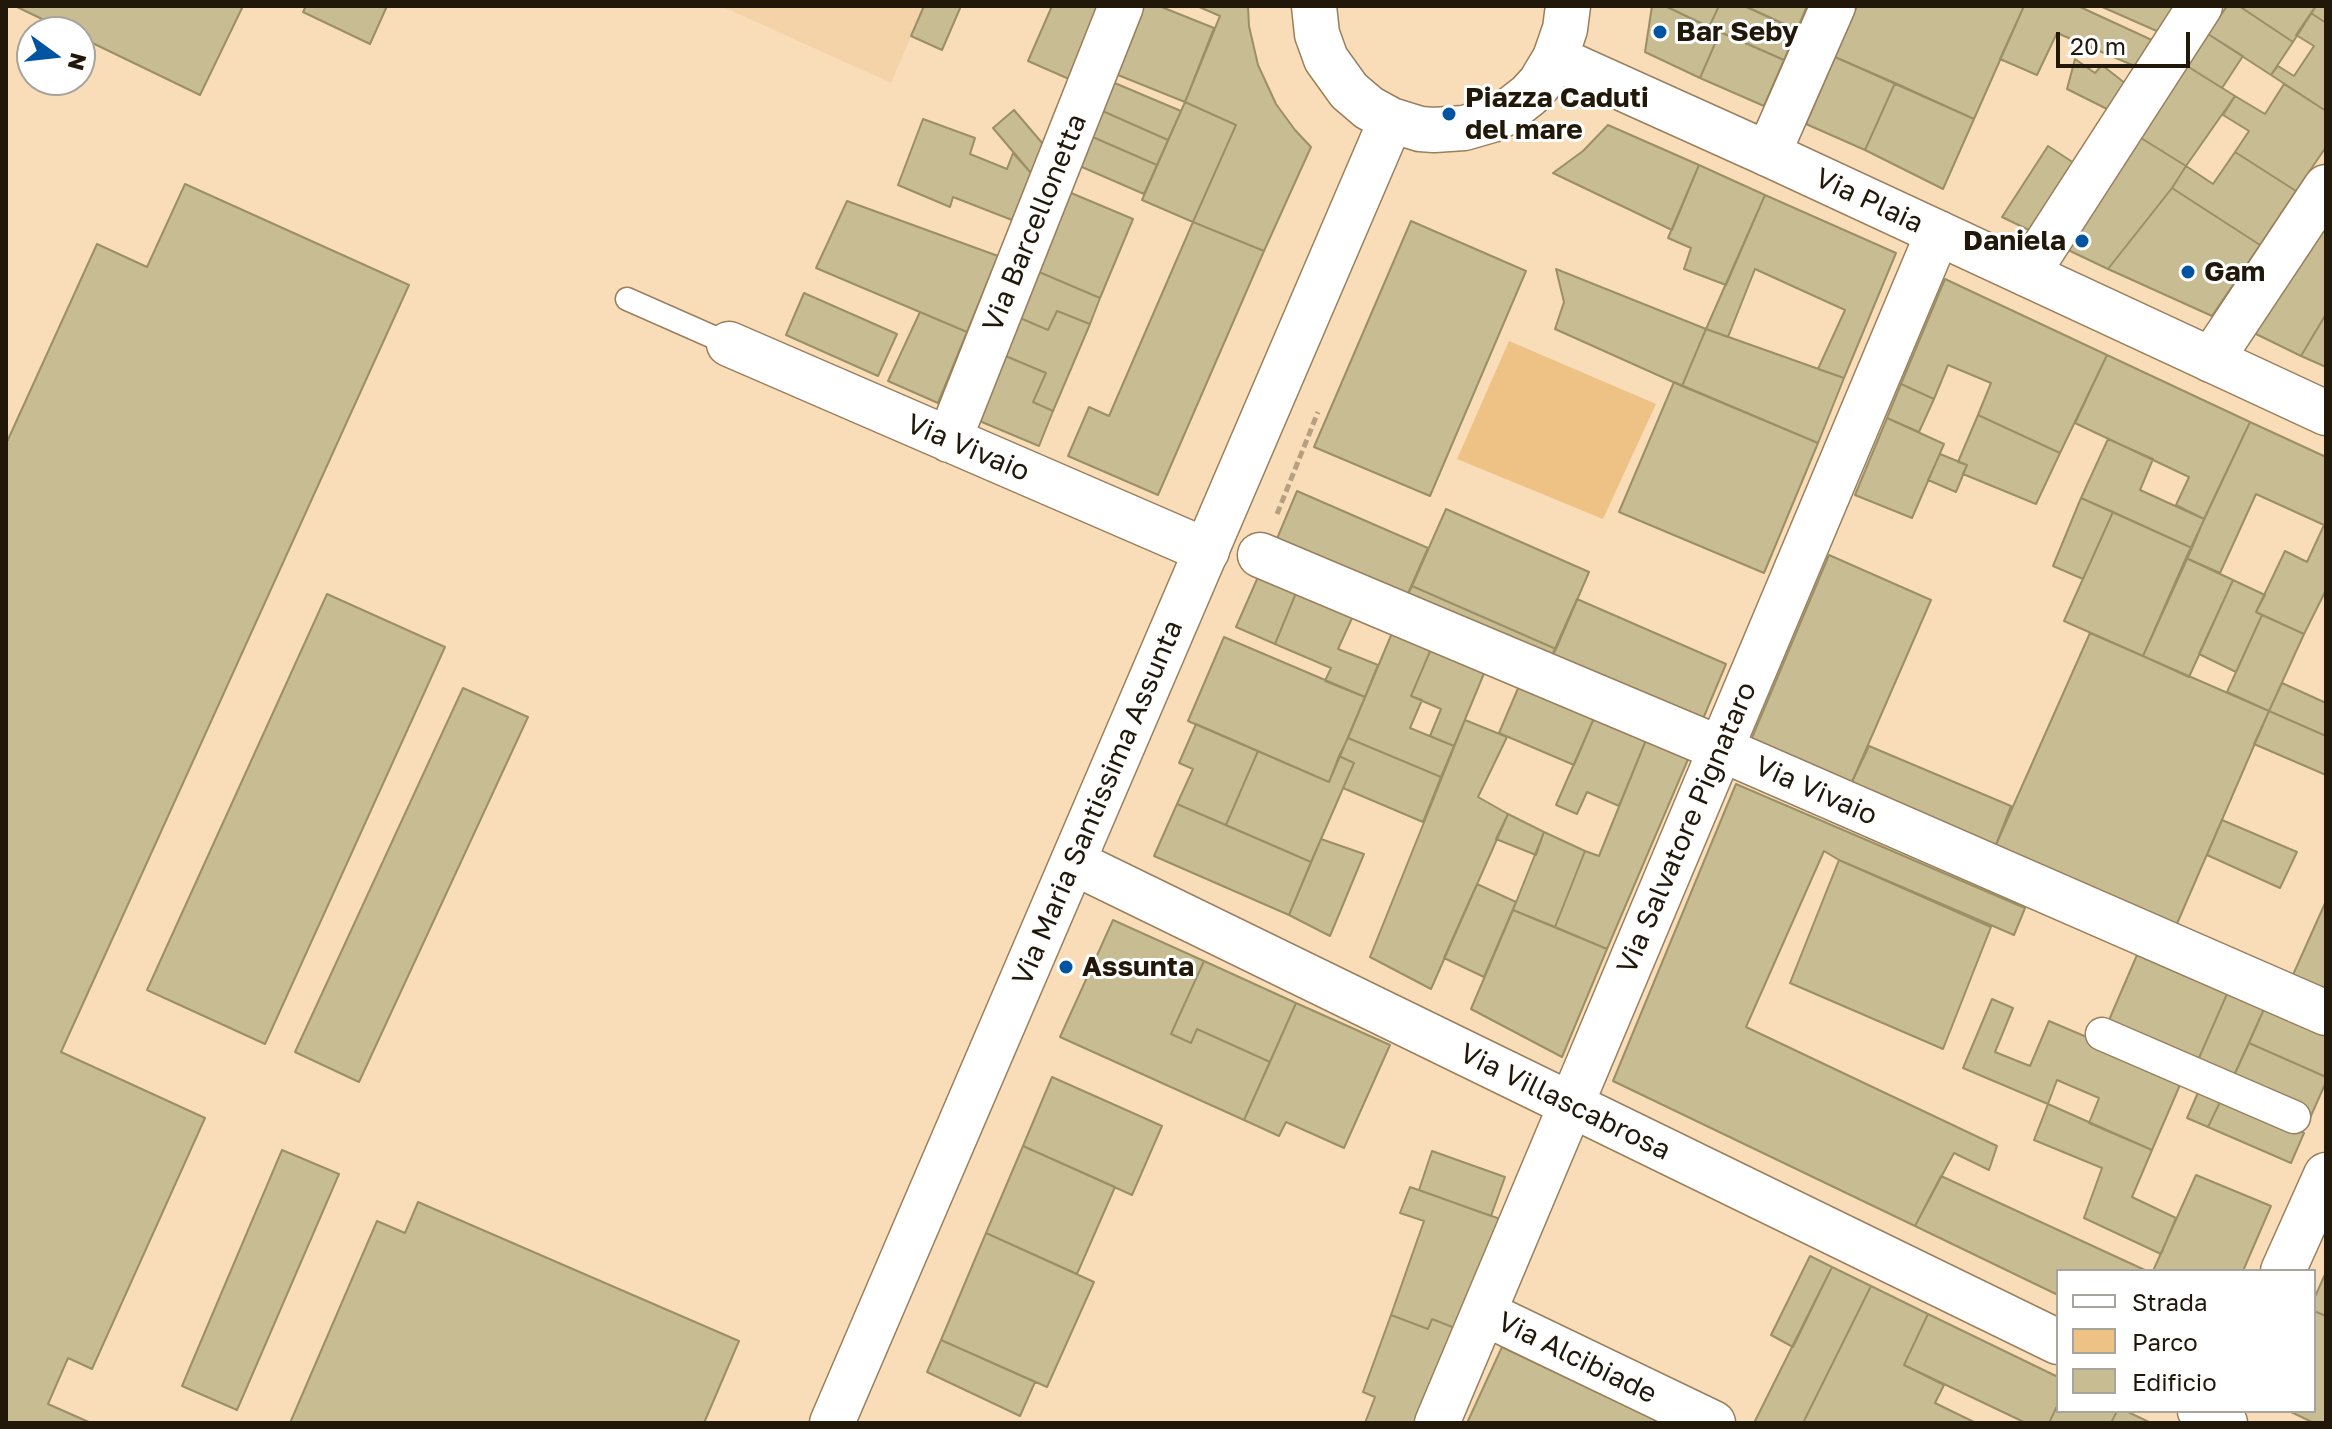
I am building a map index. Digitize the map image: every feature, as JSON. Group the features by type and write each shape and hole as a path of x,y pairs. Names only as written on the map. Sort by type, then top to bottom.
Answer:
{"street":[{"name":"Via Barcellonetta","path":"949,440 1121,6"},
{"path":"1314,6 1317,34 1333,70 1358,100 1391,120 1434,130 1464,128 1492,120 1529,95 1555,58 1565,29 1568,6"},
{"path":"1768,154 1833,6"},
{"path":"2027,274 2200,6"},
{"name":"Via Plaia","path":"1555,58 2326,413"},
{"name":"Via Maria Santissima Assunta","path":"832,1423 1391,120"},
{"path":"2211,360 2326,187"},
{"name":"Via Salvatore Pignataro","path":"1437,1423 1938,233"},
{"name":"Via Vivaio","path":"729,344 1207,551"},
{"name":"Via Vivaio","path":"1260,555 1721,749 2326,1013"},
{"name":"Via Villascabrosa","path":"1073,862 2056,1341"},
{"path":"2102,1034 2294,1117"},
{"path":"2284,1269 2326,1175"},
{"name":"Via Alcibiade","path":"1484,1313 1713,1423"}],"lane":[{"path":"627,299 729,344"}],"path":[{"path":"1260,555 1319,410"}],"shaded area":[{"path":"721,6 924,6 891,83"}],"green space":[{"path":"1509,341 1656,404 1603,519 1457,459"}],"building":[{"path":"15,6 243,6 200,95 96,45 96,16 36,16"},
{"path":"306,6 387,6 370,44 303,12"},
{"path":"924,6 961,6 942,50 911,36"},
{"path":"1052,6 1098,6 1069,79 1028,61"},
{"path":"1142,6 1159,6 1214,28 1185,102 1113,73"},
{"path":"1197,6 1248,6 1258,65 1276,104 1311,147 1264,251 1193,222 1236,125 1185,102 1220,16"},
{"path":"1652,6 1665,6 1720,32 1700,78 1645,52"},
{"path":"1665,6 1719,6 1709,27"},
{"path":"1719,6 1744,6 1797,30 1784,60 1709,27"},
{"path":"1745,6 1807,6 1797,30"},
{"path":"1857,6 2024,6 1974,119 1835,57"},
{"path":"2024,6 2078,6 2154,41 2137,67 2057,33 2037,75 2000,59"},
{"path":"2100,6 2176,6 2159,32"},
{"path":"2227,6 2239,6 2293,42 2271,75 2208,34"},
{"path":"2239,6 2316,6 2293,42"},
{"path":"2316,6 2326,6 2326,23 2311,13"},
{"path":"2311,13 2326,23 2326,111 2271,75 2278,66 2294,76 2314,46 2296,35"},
{"path":"1720,32 1784,60 1764,106 1700,78"},
{"path":"2208,34 2243,56 2222,88 2187,66"},
{"path":"1835,57 1895,83 1865,150 1806,124"},
{"path":"2075,59 2095,73 2102,65 2126,84 2109,110 2067,89"},
{"path":"2187,66 2235,96 2186,166 2141,138"},
{"path":"1110,81 1181,111 1168,140 1098,109"},
{"path":"1895,83 1974,119 1943,189 1865,150"},
{"path":"2284,84 2326,111 2326,147 2296,191 2235,152 2249,131 2223,115 2235,96 2265,114"},
{"path":"1185,102 1236,125 1193,222 1142,200"},
{"path":"1098,109 1168,140 1157,165 1088,135"},
{"path":"1014,110 1043,144 1031,173 993,128"},
{"path":"923,119 975,138 970,154 1007,169 1013,153 1031,173 1012,220 953,197 950,207 898,185"},
{"path":"1608,125 1699,165 1672,230 1553,173 1583,151"},
{"path":"1088,135 1157,165 1144,194 1075,164"},
{"path":"2141,138 2186,166 2108,269 2068,250"},
{"path":"2048,146 2074,163 2031,231 2002,217"},
{"path":"2235,152 2296,191 2260,245 2172,188 2186,166 2213,184"},
{"path":"1699,165 1765,195 1726,285 1684,269 1691,248 1668,238"},
{"path":"185,184 409,285 61,1052 205,1118 92,1369 68,1358 48,1404 91,1423 6,1423 6,444 97,244 147,267"},
{"path":"2172,188 2260,245 2212,316 2108,269"},
{"path":"1064,190 1133,219 1100,298 1032,269"},
{"path":"1765,195 1896,253 1844,378 1818,369 1845,310 1755,269 1728,337 1706,329"},
{"path":"847,201 998,256 967,332 816,268"},
{"path":"1411,221 1526,271 1430,496 1314,447"},
{"path":"1193,222 1264,251 1158,495 1068,456 1089,407 1109,416"},
{"path":"2324,229 2326,314 2301,356 2254,333"},
{"path":"1032,269 1100,298 1090,324 1057,311 1048,330 1013,315"},
{"path":"1556,269 1706,329 1682,386 1555,329 1564,302"},
{"path":"1945,279 2107,355 2060,453 1978,415 1991,383 1948,365 1934,399 1901,384"},
{"path":"804,293 897,334 878,376 786,335"},
{"path":"1057,311 1090,324 1053,411 1033,402 1046,373 996,352 1013,315 1048,330"},
{"path":"920,312 967,332 938,403 888,381"},
{"path":"2326,314 2326,367 2301,356"},
{"path":"1706,329 1844,378 1818,443 1682,386"},
{"path":"996,352 1046,373 1033,402 1053,411 1039,446 970,417"},
{"path":"2107,355 2250,422 2204,519 2176,505 2189,477 2075,423"},
{"path":"1674,382 1818,443 1764,573 1619,512"},
{"path":"1901,384 1934,399 1919,432 1887,418"},
{"path":"1978,415 2060,453 2036,504 1963,474 1967,465 1958,462"},
{"path":"1887,418 1944,444 1912,518 1855,495"},
{"path":"2250,422 2326,457 2326,590 2304,634 2256,612 2285,551 2307,562 2324,525 2256,494 2220,573 2186,558"},
{"path":"2108,439 2153,459 2140,490 2204,519 2192,548 2081,498"},
{"path":"1940,454 1967,465 1956,492 1928,480"},
{"path":"1297,491 1428,548 1406,598 1276,541"},
{"path":"2081,498 2113,512 2083,579 2053,566"},
{"path":"1446,509 1589,572 1556,649 1412,586"},
{"path":"2113,512 2192,548 2143,656 2064,621"},
{"path":"1829,555 1931,600 1851,784 1751,740"},
{"path":"2186,558 2233,580 2189,677 2143,656"},
{"path":"1258,577 1296,593 1275,644 1236,627"},
{"path":"2233,580 2265,595 2256,612 2262,615 2236,672 2199,654"},
{"path":"1412,586 1556,649 1550,660 1406,598"},
{"path":"1296,593 1353,616 1338,649 1378,665 1365,697 1325,681 1331,668 1275,644"},
{"path":"327,594 445,647 265,1044 147,990"},
{"path":"1577,599 1726,664 1700,726 1550,660"},
{"path":"2262,615 2304,634 2269,711 2227,692"},
{"path":"1392,633 1431,649 1411,696 1422,700 1410,728 1454,746 1441,777 1348,738"},
{"path":"2090,633 2269,711 2176,926 1995,847"},
{"path":"1224,637 1365,697 1329,782 1188,721"},
{"path":"1431,649 1485,671 1454,746 1430,736 1441,709 1411,696"},
{"path":"2282,683 2326,703 2326,736 2269,711"},
{"path":"1519,686 1594,718 1574,765 1499,733"},
{"path":"463,688 528,717 359,1082 295,1052"},
{"path":"2269,711 2326,736 2326,775 2254,744"},
{"path":"1594,718 1646,740 1619,806 1587,792 1577,814 1556,805"},
{"path":"1465,720 1507,737 1478,797 1508,814 1431,989 1370,957"},
{"path":"1196,724 1258,751 1226,825 1177,804 1193,769 1179,763"},
{"path":"1348,738 1441,777 1423,822 1343,788 1354,763 1339,756"},
{"path":"1646,740 1689,757 1607,949 1555,927 1585,851 1599,856"},
{"path":"1869,746 2011,806 1995,847 1851,784"},
{"path":"1258,751 1329,782 1339,756 1354,763 1311,862 1226,825"},
{"path":"1736,784 2025,908 2014,935 1824,851 1746,1027 1997,1146 1989,1170 1954,1153 1915,1226 1613,1081"},
{"path":"1177,804 1311,862 1289,915 1154,856"},
{"path":"1508,814 1544,832 1536,855 1496,839"},
{"path":"2222,820 2297,852 2280,888 2207,855"},
{"path":"1544,832 1585,851 1555,927 1513,910"},
{"path":"1321,839 1364,854 1330,936 1289,915"},
{"path":"1839,860 1991,927 1943,1049 1790,983"},
{"path":"1477,884 1516,902 1484,977 1444,958"},
{"path":"2326,901 2326,992 2292,977"},
{"path":"1513,910 1607,949 1562,1057 1471,1009"},
{"path":"1113,920 1204,961 1171,1034 1191,1043 1197,1029 1270,1062 1244,1120 1060,1037"},
{"path":"2137,955 2227,994 2195,1067 2106,1027"},
{"path":"1204,961 1296,1003 1270,1062 1197,1029 1191,1043 1171,1034"},
{"path":"2227,994 2264,1009 2231,1082 2195,1067"},
{"path":"1992,999 2013,1008 1995,1052 2030,1066 2049,1021 2183,1078 2152,1150 2089,1123 2099,1098 2057,1080 2048,1104 1963,1068"},
{"path":"1296,1003 1390,1045 1344,1148 1286,1122 1279,1136 1244,1120"},
{"path":"2264,1009 2326,1036 2326,1077 2249,1043"},
{"path":"2249,1043 2326,1077 2310,1118 2231,1082"},
{"path":"1052,1077 1162,1126 1132,1195 1023,1146"},
{"path":"2200,1088 2222,1098 2208,1127 2187,1118"},
{"path":"2222,1098 2304,1133 2291,1163 2208,1127"},
{"path":"2048,1104 2152,1150 2132,1197 2176,1218 2161,1254 2084,1218 2102,1168 2034,1140"},
{"path":"1023,1146 1115,1187 1077,1274 986,1233"},
{"path":"282,1150 339,1174 237,1410 182,1386"},
{"path":"1432,1151 1505,1177 1491,1216 1419,1190"},
{"path":"2196,1175 2271,1206 2244,1269 2154,1269"},
{"path":"1941,1176 2143,1269 2056,1269 2056,1294 1915,1226"},
{"path":"1410,1187 1500,1219 1460,1330 1432,1319 1428,1329 1391,1315 1424,1221 1400,1213"},
{"path":"418,1202 739,1341 704,1423 290,1423 377,1221 405,1233"},
{"path":"986,1233 1094,1282 1047,1387 941,1340"},
{"path":"1810,1256 1832,1267 1793,1347 1771,1335"},
{"path":"1832,1267 1871,1286 1803,1423 1754,1423"},
{"path":"2326,1272 2326,1316 2316,1312 2316,1294"},
{"path":"1871,1286 1928,1314 1904,1365 1944,1385 1935,1403 1976,1423 1803,1423"},
{"path":"2316,1312 2326,1316 2326,1423 2314,1423 2293,1413 2316,1413"},
{"path":"1928,1314 2056,1376 2056,1408 2049,1423 2026,1423 1904,1365"},
{"path":"1391,1315 1428,1329 1432,1319 1460,1330 1418,1423 1365,1423 1375,1397 1363,1392"},
{"path":"941,1340 1035,1382 1020,1416 927,1372"},
{"path":"1502,1347 1662,1423 1467,1423"},
{"path":"2056,1408 2056,1413 2116,1413 2111,1423 2049,1423"},
{"path":"2116,1413 2130,1413 2151,1423 2111,1423"}],"place":[{"name":"Bar Seby","path":"1660,32"},
{"name":"Piazza Caduti del mare","path":"1449,114"},
{"name":"Daniela","path":"2082,241"},
{"name":"Gam","path":"2188,272"},
{"name":"Assunta","path":"1066,967"}]}
